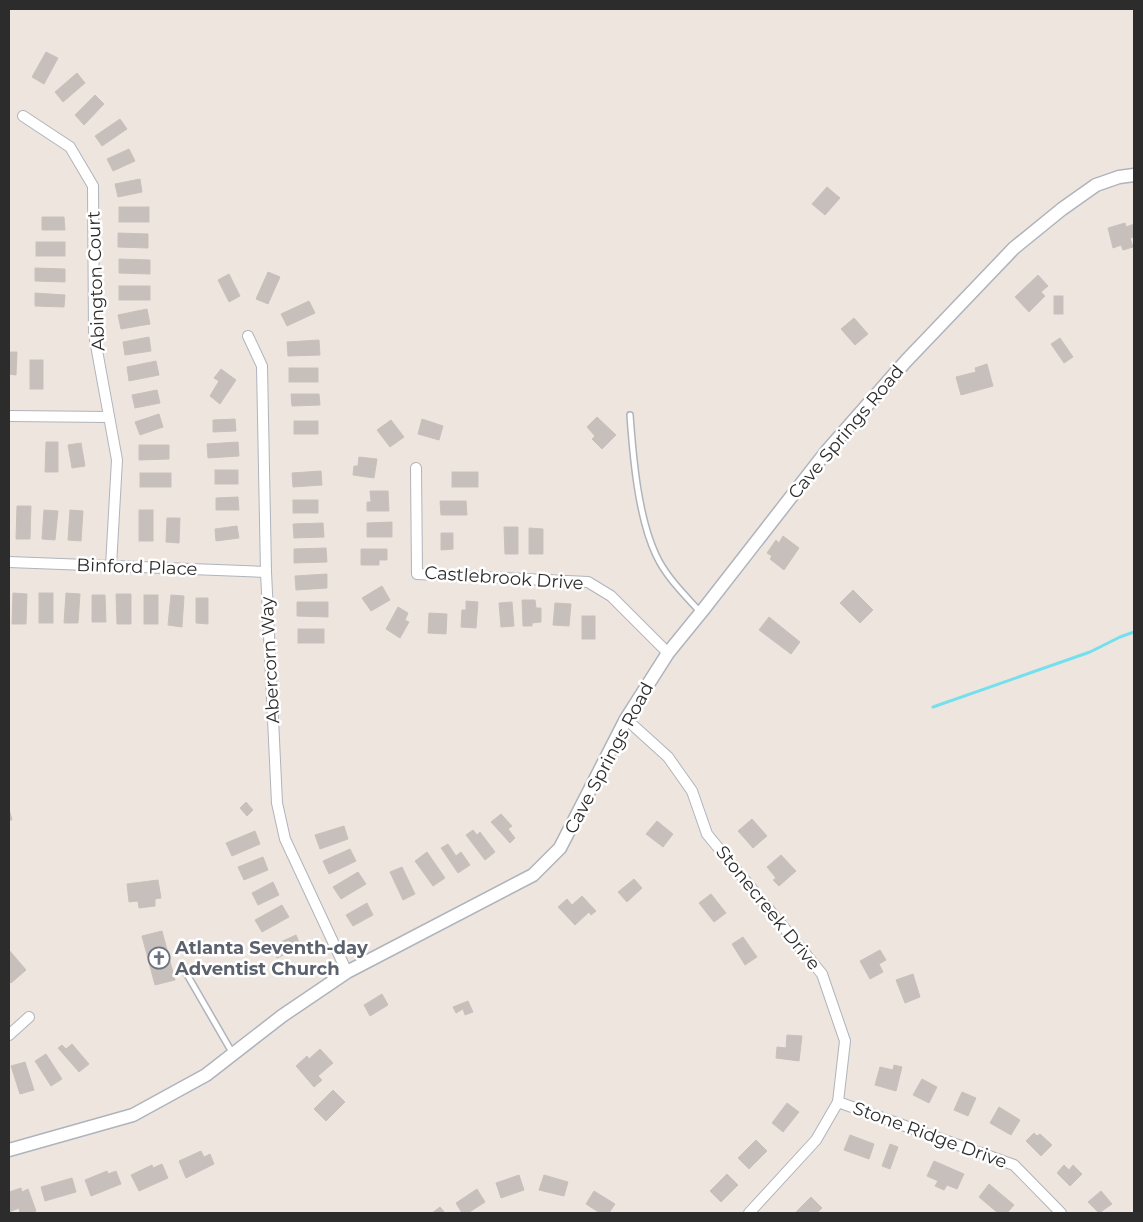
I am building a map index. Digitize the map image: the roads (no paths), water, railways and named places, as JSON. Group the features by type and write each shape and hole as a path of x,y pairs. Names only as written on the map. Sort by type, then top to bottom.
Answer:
{"street":[{"name":"Abington Court","path":"23,116 70,147 93,186 94,334 117,460 111,566"},
{"name":"Cave Springs Road","path":"9,1150 133,1115 206,1075 282,1016 347,972 533,875 560,848 626,719 668,653 826,452 906,361 1014,248 1062,209 1096,185 1119,177 1134,175"},
{"name":"Abercorn Way","path":"248,336 262,366 266,572 277,803 285,839 347,972"},
{"path":"9,416 109,417"},
{"name":"Castlebrook Drive","path":"416,468 417,574 588,582 611,596 668,653"},
{"name":"Binford Place","path":"9,562 266,572"},
{"name":"Stonecreek Drive","path":"626,719 668,757 692,791 708,834 822,974 845,1041 838,1102 816,1140 749,1213"},
{"path":"9,1034 29,1017"},
{"name":"Stone Ridge Drive","path":"838,1102 1014,1165 1061,1213"}],"lane":[{"path":"630,415 632,448 640,499 649,539 656,557 670,578 701,613"},
{"path":"185,971 233,1054"}],"waterway":[{"path":"933,707 1090,652 1134,632"}],"place":[{"name":"Atlanta Seventh-day Adventist Church","path":"159,958"}]}
